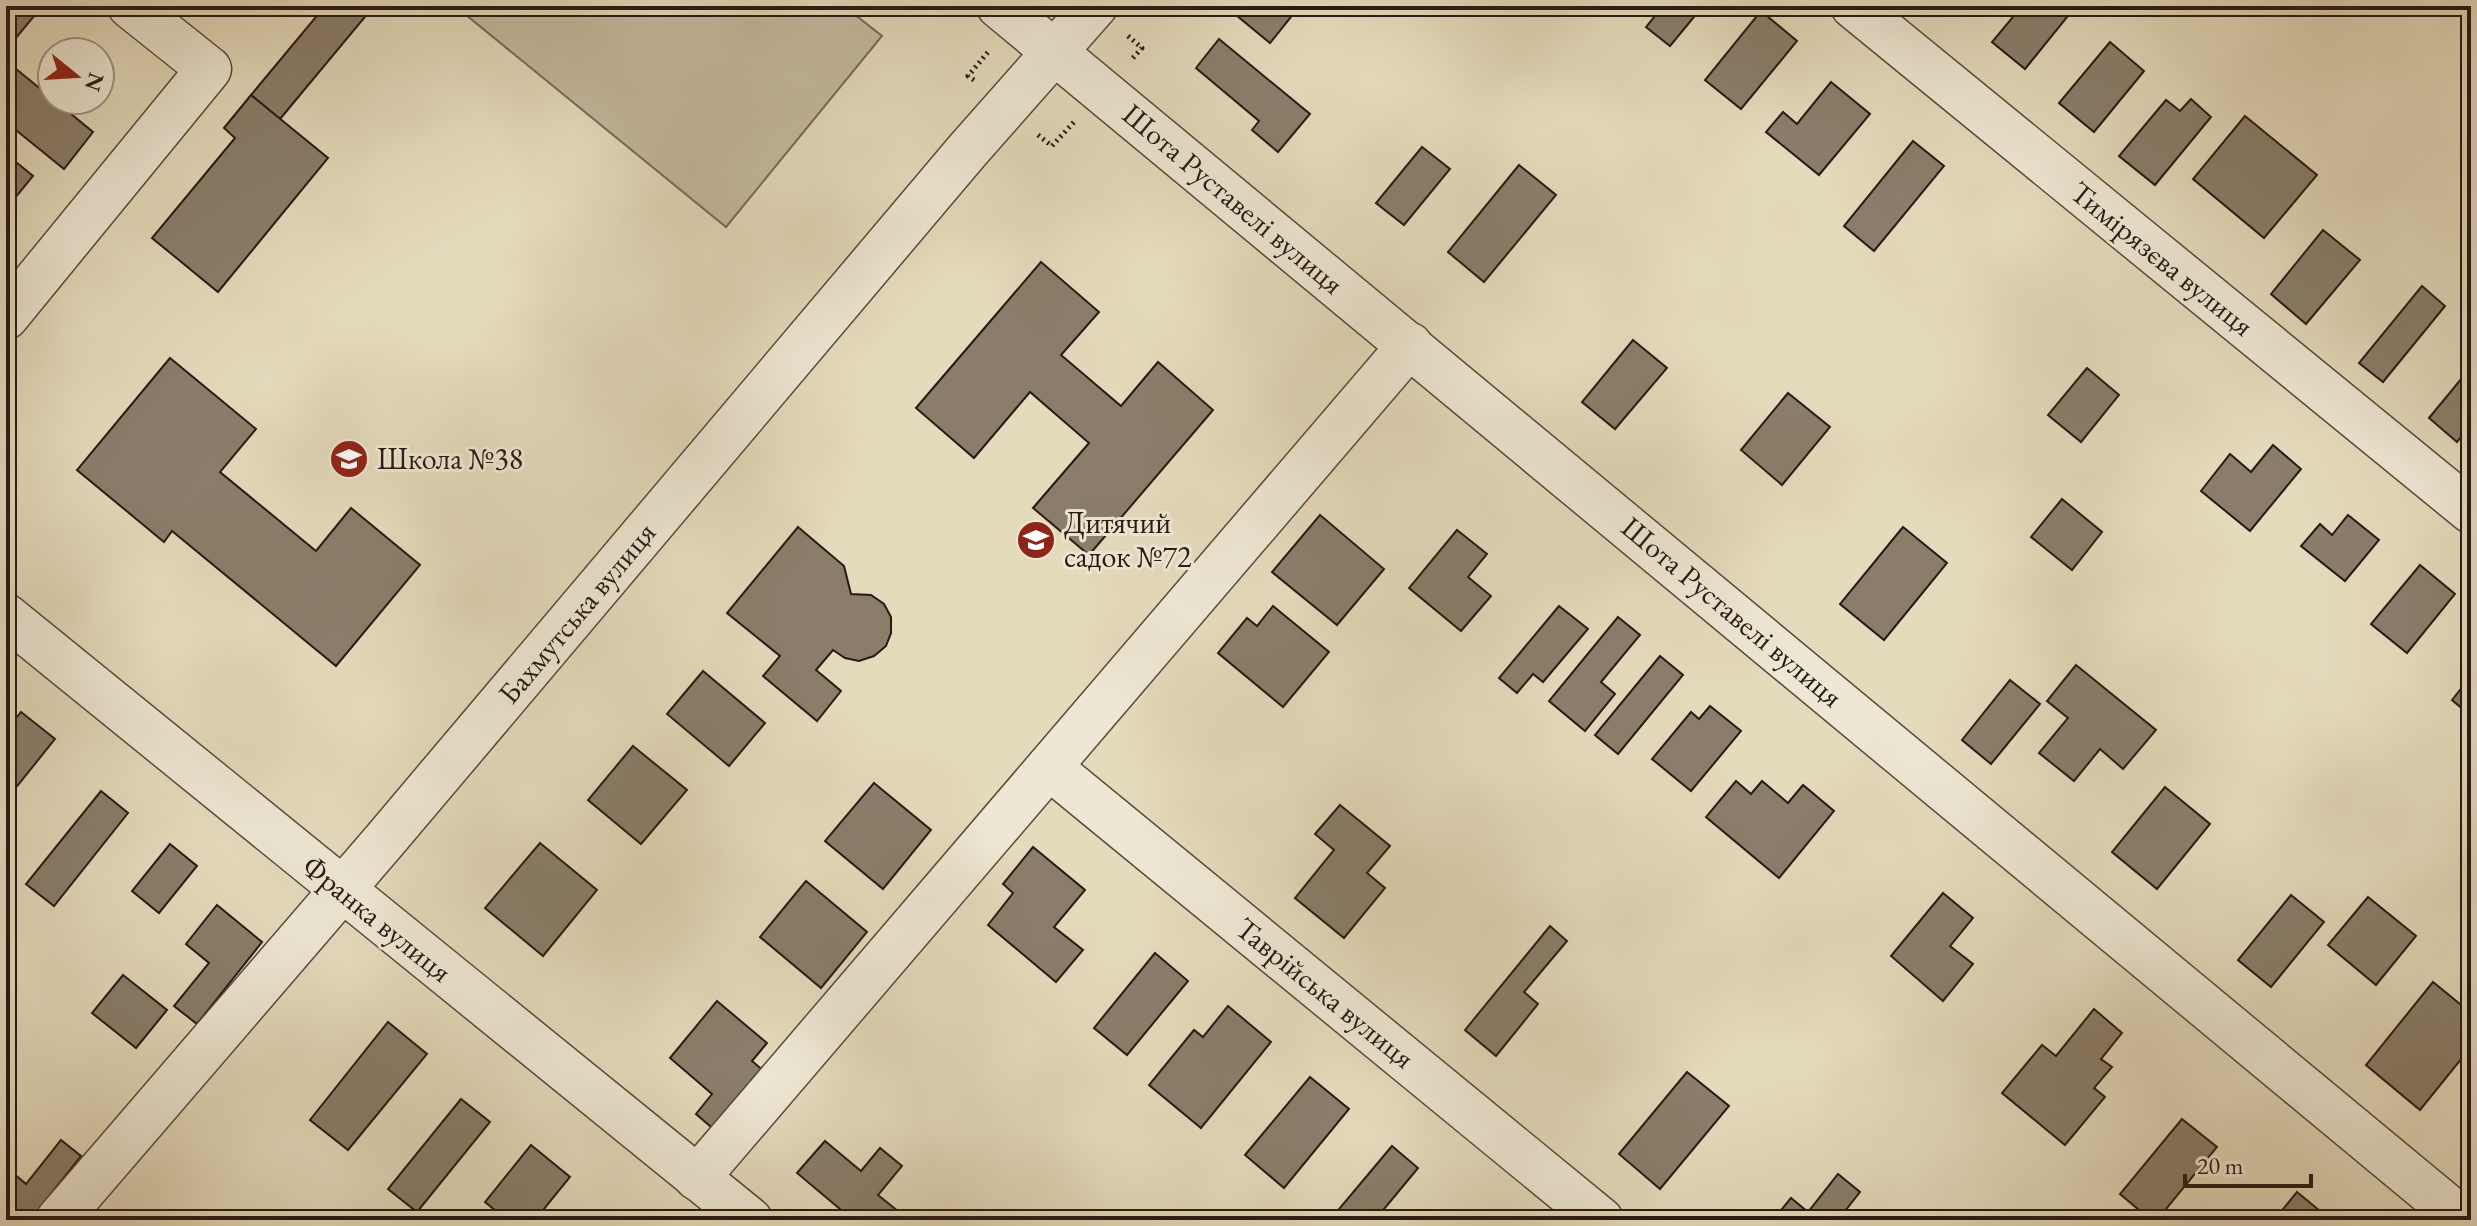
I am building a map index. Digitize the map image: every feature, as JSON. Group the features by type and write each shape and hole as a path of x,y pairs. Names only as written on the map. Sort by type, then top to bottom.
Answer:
{"street":[{"path":"6,317 209,69 130,6"},
{"name":"Шота Руставелі вулиця","path":"999,6 2463,1220"},
{"name":"Тимірязєва вулиця","path":"1853,6 2471,511"},
{"name":"Бахмутська вулиця","path":"58,1220 342,891 967,151 1056,52 1109,18"},
{"path":"697,1178 1410,345"},
{"name":"Франка вулиця","path":"6,616 750,1220"},
{"name":"Таврійська вулиця","path":"1049,767 1601,1220"}],"path":[{"path":"1109,18 1142,48 1127,64"},
{"path":"1030,128 1052,146 1083,112"}],"shaded area":[{"path":"455,6 844,6 882,36 726,227"}],"building":[{"path":"6,6 35,6 39,10 6,50"},
{"path":"325,6 374,6 280,119 251,95"},
{"path":"1225,6 1288,6 1295,12 1270,43"},
{"path":"1663,6 1703,6 1670,46 1646,27"},
{"path":"2022,6 2076,6 2025,69 1992,42"},
{"path":"1761,11 1797,41 1741,109 1705,80"},
{"path":"1219,39 1310,114 1278,152 1252,130 1259,121 1196,68"},
{"path":"2110,42 2144,71 2094,132 2059,103"},
{"path":"10,64 36,85 36,116 73,116 93,132 64,169 6,122 6,69"},
{"path":"1831,82 1870,114 1819,175 1766,132 1783,112 1797,124"},
{"path":"251,95 328,158 218,292 152,238 235,138 224,128"},
{"path":"2191,99 2211,117 2155,185 2119,156 2166,100 2180,111"},
{"path":"2245,116 2317,175 2264,238 2193,179"},
{"path":"1913,141 1944,166 1874,251 1844,226"},
{"path":"1422,147 1450,169 1404,225 1376,203"},
{"path":"6,154 33,176 6,209"},
{"path":"1519,165 1556,195 1484,282 1448,252"},
{"path":"2323,230 2360,260 2306,324 2271,294"},
{"path":"1041,262 1099,312 1061,355 1121,406 1158,362 1213,410 1089,555 1033,508 1089,443 1030,392 974,458 916,408"},
{"path":"2422,286 2445,306 2383,382 2359,363"},
{"path":"1633,340 1667,368 1615,429 1582,402"},
{"path":"170,358 256,429 220,472 316,551 351,508 420,565 336,666 172,531 164,542 77,470"},
{"path":"2471,367 2471,424 2457,442 2429,418"},
{"path":"2087,368 2119,395 2081,442 2048,415"},
{"path":"1788,393 1830,427 1782,485 1741,450"},
{"path":"2273,445 2301,469 2250,531 2201,491 2230,454 2251,472"},
{"path":"2062,499 2102,532 2072,570 2031,537"},
{"path":"1320,515 1384,569 1337,625 1272,572"},
{"path":"2348,515 2379,540 2345,581 2301,546 2320,524 2332,535"},
{"path":"798,527 844,566 851,594 871,595 884,604 891,617 891,633 886,646 874,656 859,661 845,658 833,650 816,670 841,691 817,721 763,676 780,656 727,613"},
{"path":"1903,527 1947,563 1884,640 1840,604"},
{"path":"1457,530 1487,554 1468,577 1491,596 1461,631 1409,588"},
{"path":"2420,565 2455,594 2407,653 2371,624"},
{"path":"1273,606 1329,652 1283,707 1218,653 1247,618 1257,626"},
{"path":"1559,606 1588,629 1543,682 1533,674 1517,693 1499,678"},
{"path":"1618,617 1640,635 1601,682 1615,694 1585,731 1549,701"},
{"path":"1660,656 1683,675 1618,754 1595,735"},
{"path":"2076,665 2156,730 2123,769 2100,749 2074,781 2039,753 2068,718 2047,701"},
{"path":"703,671 765,723 729,766 667,714"},
{"path":"2471,676 2471,716 2452,700"},
{"path":"2010,680 2040,704 1991,764 1962,740"},
{"path":"1710,706 1741,731 1691,791 1652,759 1691,712 1699,719"},
{"path":"21,712 55,739 6,800 6,731"},
{"path":"633,746 687,790 641,844 588,800"},
{"path":"1736,781 1751,794 1762,781 1788,803 1803,785 1834,811 1779,878 1706,817"},
{"path":"874,783 931,830 883,889 825,841"},
{"path":"2165,787 2210,824 2157,889 2112,852"},
{"path":"101,791 128,813 54,906 26,884"},
{"path":"1340,805 1390,846 1367,873 1385,888 1344,938 1295,898 1334,850 1315,834"},
{"path":"540,843 597,890 543,956 485,908"},
{"path":"170,844 197,866 159,913 132,891"},
{"path":"1033,847 1085,890 1054,927 1083,950 1056,982 988,925 1013,893 1003,884"},
{"path":"806,881 867,932 821,988 760,937"},
{"path":"1943,893 1973,918 1950,946 1973,964 1943,1001 1891,956"},
{"path":"2291,895 2324,922 2271,987 2238,960"},
{"path":"2368,897 2416,936 2376,985 2328,945"},
{"path":"217,905 262,942 197,1024 174,1006 209,963 186,944"},
{"path":"1550,926 1567,941 1524,992 1538,1004 1496,1056 1465,1030"},
{"path":"1155,953 1188,981 1127,1055 1094,1028"},
{"path":"123,975 167,1010 136,1048 92,1013"},
{"path":"2433,982 2471,1013 2471,1047 2420,1110 2366,1065"},
{"path":"717,1001 767,1043 752,1061 766,1073 717,1132 696,1114 712,1094 670,1058"},
{"path":"1228,1006 1271,1042 1201,1128 1149,1085 1194,1030 1203,1037"},
{"path":"2094,1009 2122,1033 2101,1059 2112,1067 2094,1088 2105,1097 2065,1145 2002,1093 2042,1045 2056,1056"},
{"path":"388,1022 427,1054 348,1150 310,1120"},
{"path":"1687,1072 1729,1106 1660,1189 1619,1154"},
{"path":"1310,1077 1349,1109 1284,1188 1245,1155"},
{"path":"461,1099 490,1122 417,1212 388,1189"},
{"path":"2182,1119 2217,1147 2157,1220 2151,1220 2120,1194"},
{"path":"61,1140 81,1156 30,1220 6,1220 6,1167 26,1184"},
{"path":"825,1141 861,1171 880,1148 902,1166 878,1195 909,1220 853,1220 797,1173"},
{"path":"531,1145 570,1177 535,1220 507,1220 485,1202"},
{"path":"1392,1146 1418,1168 1375,1220 1341,1220 1334,1215"},
{"path":"1838,1174 1860,1192 1838,1220 1773,1220 1791,1198 1808,1212"},
{"path":"2297,1192 2331,1220 2274,1220"}],"place":[{"name":"Школа №38","path":"349,459"},
{"name":"Дитячий садок №72","path":"1036,540"}]}
